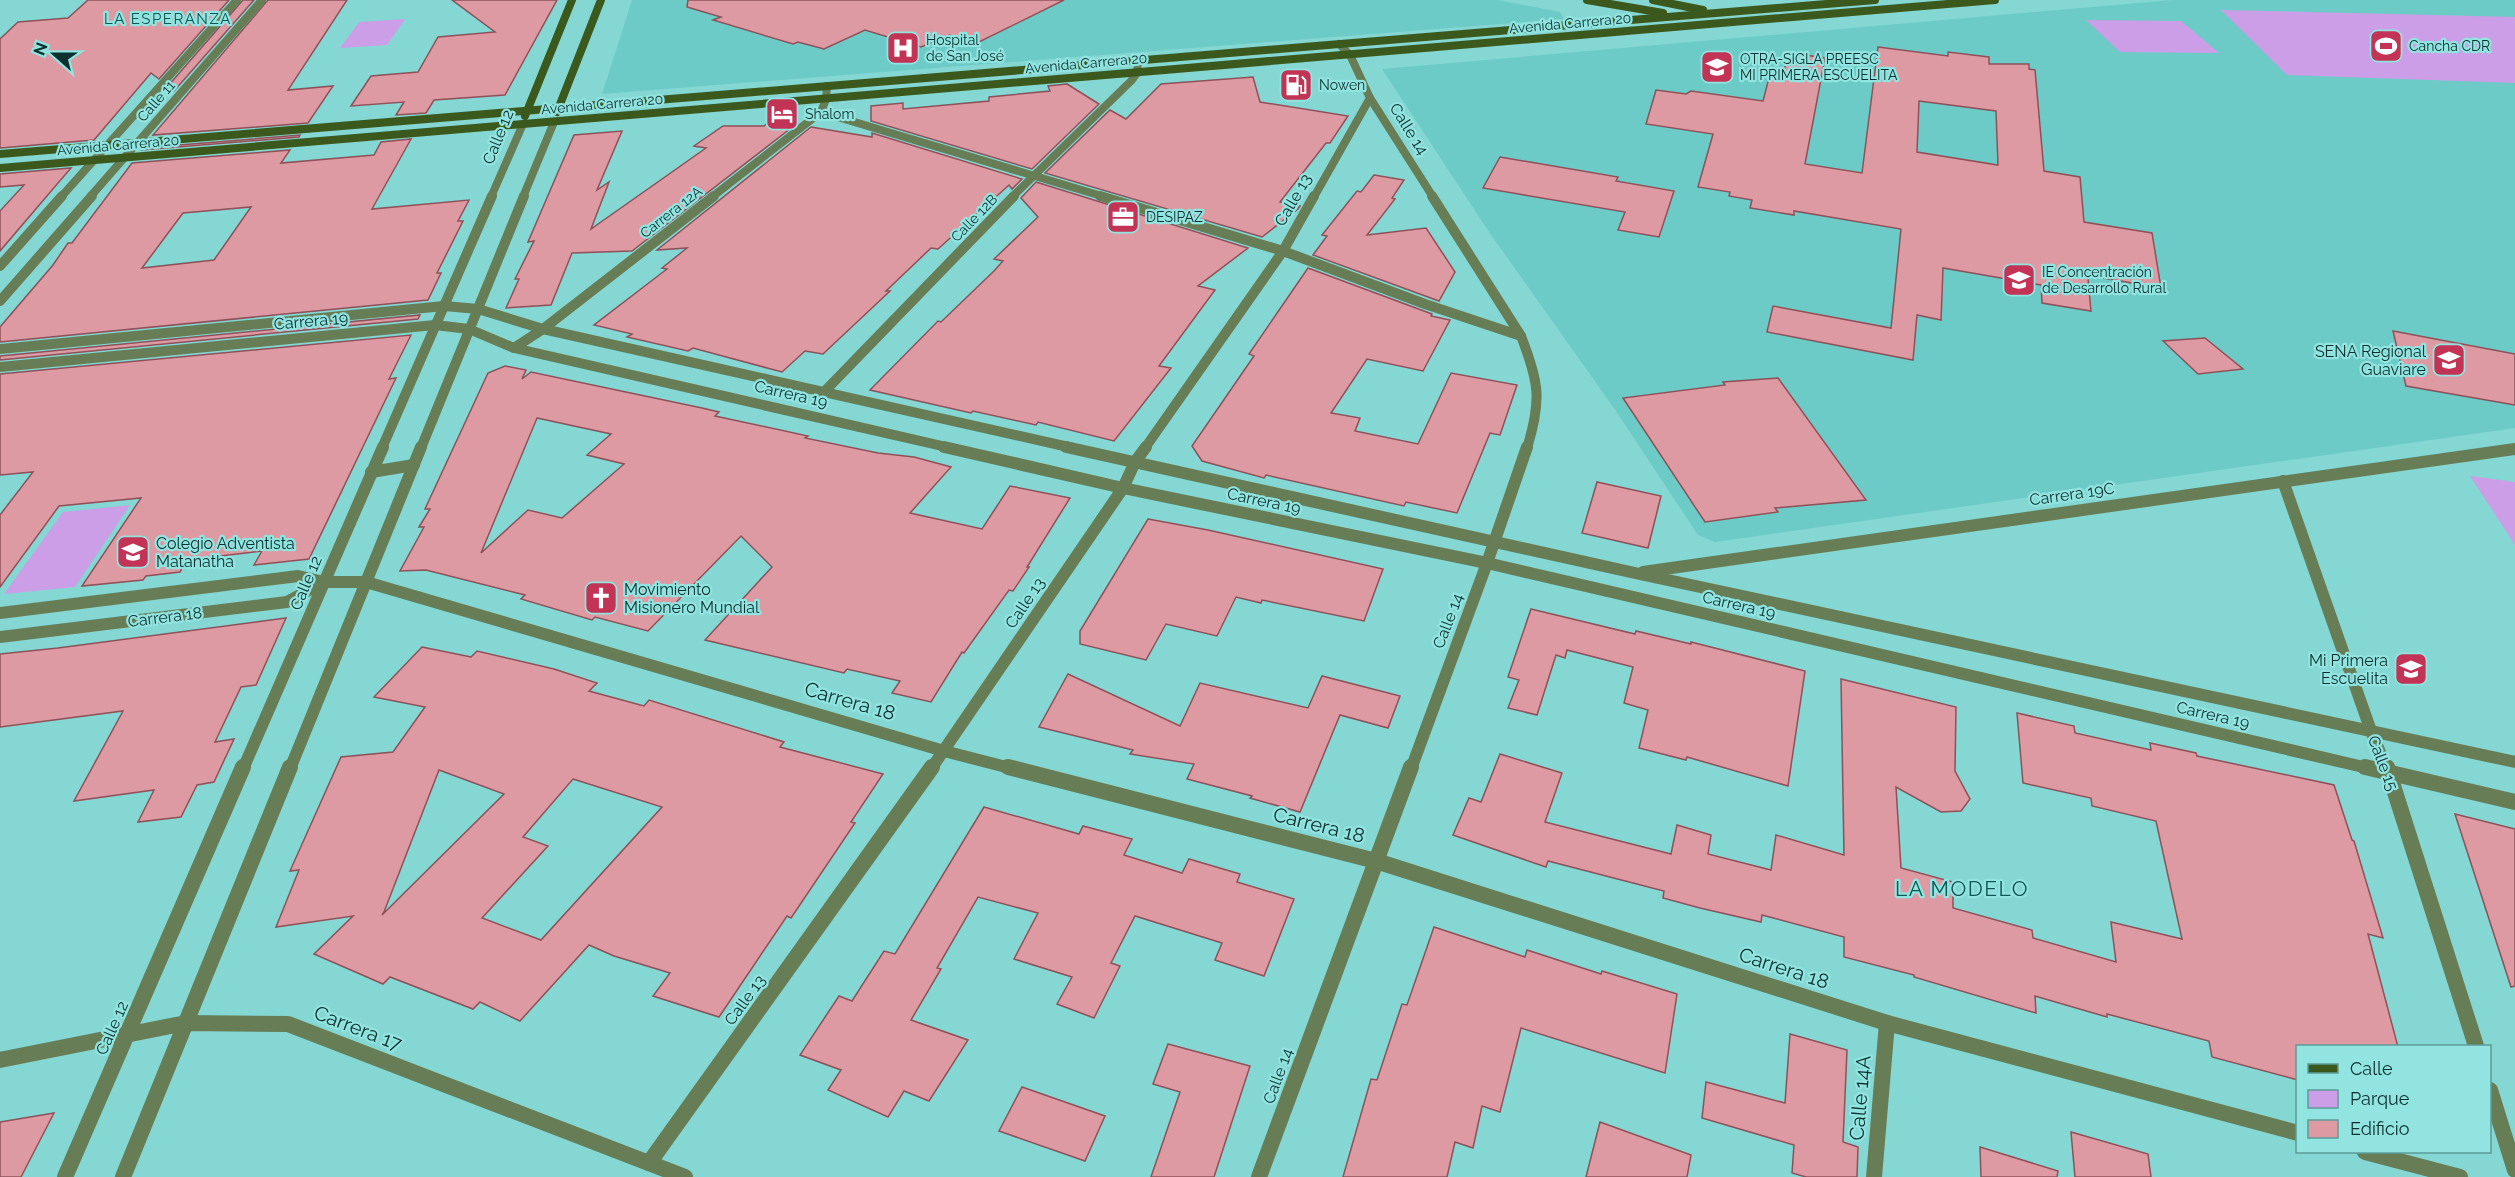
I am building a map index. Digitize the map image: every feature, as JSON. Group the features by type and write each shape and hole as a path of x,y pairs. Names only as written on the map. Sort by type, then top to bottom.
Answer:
{"main road":[{"name":"Calle 12","path":"523,124 526,111 572,0"},
{"path":"554,122 601,0"},
{"path":"1587,0 1683,16 1742,22"},
{"path":"1653,0 1731,12"},
{"name":"Avenida Carrera 20","path":"0,154 1875,0"},
{"name":"Avenida Carrera 20","path":"0,168 1995,0"}],"street":[{"name":"Calle 11","path":"0,266 237,0"},
{"name":"Calle 11","path":"0,301 138,143 226,37 262,0"},
{"path":"203,39 212,38"},
{"path":"1339,44 1350,55 1370,98"},
{"path":"1137,73 1138,61"},
{"name":"Calle 12B","path":"824,393 1032,177 1137,73"},
{"name":"Carrera 12A","path":"514,348 543,329 820,112 826,99 827,86"},
{"name":"Calle 13","path":"649,1163 944,751 1123,488 1135,462 1283,251 1370,98"},
{"name":"Calle 14","path":"1259,1177 1487,563 1535,421 1536,376 1521,336 1370,98"},
{"path":"820,112 1283,251 1425,304 1521,336"},
{"path":"123,1177 554,122"},
{"name":"Calle 12","path":"65,1177 523,124"},
{"name":"Carrera 19","path":"0,349 444,306 478,309 543,329 824,393 1635,573 2515,762"},
{"name":"Carrera 19","path":"0,367 435,326 469,329 514,348 1123,488 1487,563 2515,802"},
{"name":"Carrera 19C","path":"1635,573 2515,449"},
{"path":"371,472 414,465"},
{"name":"Calle 15","path":"2283,481 2371,731 2389,773 2475,1045"},
{"name":"Carrera 18","path":"0,613 298,576 324,582 366,582 944,751 1376,861 1887,1023 2296,1132"},
{"name":"Carrera 18","path":"0,638 287,602 324,582"},
{"name":"Carrera 17","path":"0,1060 186,1023 288,1024 685,1177"},
{"name":"Calle 14A","path":"1874,1177 1887,1023"},
{"path":"2491,1093 2515,1170"},
{"path":"2370,1153 2460,1177"}],"shaded area":[{"name":"Hospital de San José","path":"632,0 1498,0 1560,12 1564,19 602,94"},
{"name":"IE Concentración de Desarrollo Rural","path":"2172,0 2515,0 2515,428 1715,542 1698,535 1616,411 1489,232 1382,69"}],"green space":[{"name":"Cancha CDR","path":"2221,10 2515,17 2515,83 2287,75"},
{"path":"405,19 387,45 340,48 359,22"},
{"path":"2086,20 2181,21 2219,53 2120,52"},
{"path":"2470,476 2515,482 2515,545"},
{"path":"130,505 75,587 4,594 63,512"}],"building":[{"path":"88,0 229,0 159,79 151,73 94,140 0,148 0,39 18,22 68,18"},
{"path":"243,0 254,0 174,91 168,86"},
{"path":"268,0 347,0 288,90 333,86 308,123 153,135"},
{"path":"452,0 557,0 505,95 434,100 426,113 396,115 404,102 351,106 371,76 418,72 438,37 495,32"},
{"path":"688,0 1064,0 977,43 949,35 921,47 865,30 824,49 798,42 793,44 713,20 721,17 687,7"},
{"path":"1878,47 1948,56 1948,52 1989,57 1989,64 2029,64 2029,69 2035,70 2044,171 2080,177 2084,222 2152,233 2161,288 2097,277 2087,268 2091,311 2042,303 2041,285 1943,268 1941,320 1917,315 1913,360 1767,332 1773,306 1891,328 1901,229 1794,211 1794,215 1750,208 1752,200 1729,196 1730,192 1698,187 1713,134 1646,124 1656,90 1686,94 1691,91 1763,101 1771,70 1784,72 1787,57 1791,57 1792,53 1825,58 1805,164 1862,173","holes":["1919,101 1996,111 1998,165 1917,152"]},
{"path":"1253,77 1260,102 1348,116 1330,143 1326,143 1280,202 1300,206 1298,209 1262,237 1045,173 1110,110 1126,119 1161,84"},
{"path":"1067,84 1099,104 1032,169 871,121 871,106 903,103 903,109 989,101 989,97 1050,91 1048,86"},
{"path":"771,120 795,125 632,251 572,253 551,305 506,308 519,279 515,279 534,241 528,242 574,135 622,131 597,190 609,182 591,229 706,148 694,146 723,126 764,126"},
{"path":"811,127 872,137 872,133 1022,179 1012,189 1009,185 938,249 931,248 886,291 890,291 823,354 805,351 782,372 693,348 688,351 627,337 632,334 594,325 667,269 662,268 687,248 657,250"},
{"path":"300,135 299,137 142,150 143,148"},
{"path":"411,139 372,209 469,200 458,221 463,221 437,273 441,273 428,300 0,342 0,327 53,265 68,243 72,243 132,163 290,150 281,163 374,155 381,142","holes":["251,207 214,260 142,268 183,213"]},
{"path":"1500,157 1618,177 1616,181 1674,191 1659,237 1618,230 1625,212 1483,188"},
{"path":"71,168 0,251 0,211 24,185 0,187 0,174"},
{"path":"1374,175 1404,180 1392,198 1395,199 1367,235 1426,228 1455,272 1439,301 1313,255 1327,236 1322,235 1357,191 1361,192"},
{"path":"1036,182 1248,248 1198,286 1215,290 1159,366 1171,368 1114,441 1038,422 1036,425 973,411 971,413 870,390 938,321 941,322 1003,261 994,259 1038,217 1021,198"},
{"path":"1308,268 1432,314 1431,316 1450,320 1423,371 1367,359 1331,413 1360,418 1355,431 1418,444 1451,373 1517,385 1500,435 1490,433 1457,513 1406,502 1404,506 1266,475 1264,478 1202,461 1192,446 1254,356 1249,354"},
{"path":"420,315 418,319 0,360 0,356"},
{"path":"2393,331 2515,354 2515,405 2406,386"},
{"path":"411,335 389,379 396,378 309,559 254,565 262,551 187,560 180,572 146,576 143,580 82,586 141,498 59,506 0,587 0,515 33,472 0,475 0,374"},
{"path":"2205,338 2243,369 2198,374 2163,341"},
{"path":"505,366 526,370 522,379 531,372 719,412 715,416 808,436 805,438 878,453 914,457 951,467 910,513 982,529 1010,486 1070,498 1013,591 1009,590 964,653 962,652 931,702 892,693 900,681 847,669 844,673 705,640 772,567 741,536 648,631 595,617 592,620 521,599 525,595 426,570 400,571 424,527 419,527 430,509 425,509 488,373","holes":["537,418 611,434 587,455 624,464 562,518 528,510 481,553"]},
{"path":"1778,378 1866,500 1775,508 1778,512 1705,522 1623,398 1725,385 1723,382"},
{"path":"1597,482 1661,496 1648,548 1582,533"},
{"path":"1148,519 1383,569 1364,621 1262,600 1261,603 1236,597 1217,636 1166,624 1146,660 1080,644 1080,631"},
{"path":"1531,609 1635,634 1636,631 1691,644 1691,642 1805,671 1788,786 1687,757 1686,760 1639,748 1648,710 1624,703 1633,667 1567,650 1565,658 1556,655 1537,715 1508,708 1519,680 1508,677"},
{"path":"286,618 256,685 241,687 215,742 234,739 214,782 197,785 181,817 138,822 154,790 74,801 123,711 0,727 0,654"},
{"path":"422,647 471,657 477,651 554,669 597,683 589,691 644,706 649,700 784,742 780,747 883,774 851,822 855,823 791,918 787,916 719,1017 653,996 670,973 614,956 589,945 520,1021 480,1002 473,1009 390,977 383,984 314,954 353,916 276,927 299,870 290,871 341,757 393,752 425,707 374,697","holes":["439,770 504,794 382,915 384,912","573,779 662,807 541,940 482,918 548,846 523,837"]},
{"path":"1068,674 1180,726 1200,683 1308,708 1322,676 1400,696 1388,728 1340,715 1300,812 1250,798 1252,796 1187,779 1194,764 1130,754 1133,750 1039,727"},
{"path":"1841,679 1956,707 1955,771 1970,799 1961,811 1941,812 1896,787 1901,868 1953,882 1953,908 2032,930 2033,938 2116,962 2111,922 2182,939 2156,821 2092,806 2091,798 2023,783 2017,713 2074,726 2075,733 2151,750 2150,743 2196,753 2197,756 2334,785 2354,841 2383,938 2368,934 2397,1045 2296,1045 2296,1079 2212,1057 2209,1041 2107,1014 2107,1017 2035,996 2036,1013 1914,977 1914,975 1844,957 1844,937 1762,915 1761,922 1700,908 1663,898 1664,891 1548,861 1546,867 1453,835 1469,798 1481,802 1500,754 1562,773 1545,822 1671,854 1677,825 1711,835 1708,854 1771,870 1776,835 1844,855"},
{"path":"984,807 1079,834 1083,826 1132,839 1124,855 1182,873 1189,859 1240,874 1237,882 1294,899 1264,976 1215,960 1222,943 1135,916 1111,963 1120,966 1094,1018 1057,1004 1072,977 1014,959 1038,913 978,897 937,968 941,969 911,1020 968,1040 929,1101 904,1091 888,1117 828,1090 841,1070 800,1055 839,996 852,1001 884,951 895,954"},
{"path":"2455,814 2515,829 2515,986 2511,987"},
{"path":"1434,927 1525,957 1527,950 1601,974 1602,971 1677,994 1665,1073 1521,1028 1500,1112 1482,1106 1473,1148 1455,1142 1447,1177 1343,1177 1371,1079 1377,1080 1402,1004 1407,1005"},
{"path":"1790,1034 1847,1050 1843,1142 1858,1147 1857,1177 1806,1177 1792,1173 1794,1145 1702,1118 1706,1082 1785,1103"},
{"path":"1168,1044 1250,1066 1214,1177 1151,1177 1180,1092 1153,1084"},
{"path":"1022,1087 1105,1116 1085,1161 999,1131"},
{"path":"54,1113 21,1177 0,1177 0,1122"},
{"path":"1600,1122 1691,1155 1687,1177 1586,1177"},
{"path":"2071,1132 2148,1154 2151,1177 2075,1177"},
{"path":"1980,1147 2058,1171 2057,1177 1981,1177"}],"place":[{"name":"Cancha CDR","path":"2386,46"},
{"name":"Hospital de San José","path":"903,48"},
{"name":"OTRA-SIGLA PREESC MI PRIMERA ESCUELITA","path":"1717,67"},
{"name":"Nowen","path":"1296,85"},
{"name":"Shalom","path":"782,114"},
{"name":"DESIPAZ","path":"1123,217"},
{"name":"IE Concentración de Desarrollo Rural","path":"2019,280"},
{"name":"SENA Regional Guaviare","path":"2449,360"},
{"name":"Colegio Adventista Matanatha","path":"133,552"},
{"name":"Movimiento Misionero Mundial","path":"601,598"},
{"name":"Mi Primera Escuelita","path":"2411,669"}],"district":[{"name":"LA ESPERANZA","path":"168,19"},
{"name":"LA MODELO","path":"1962,888"}]}
